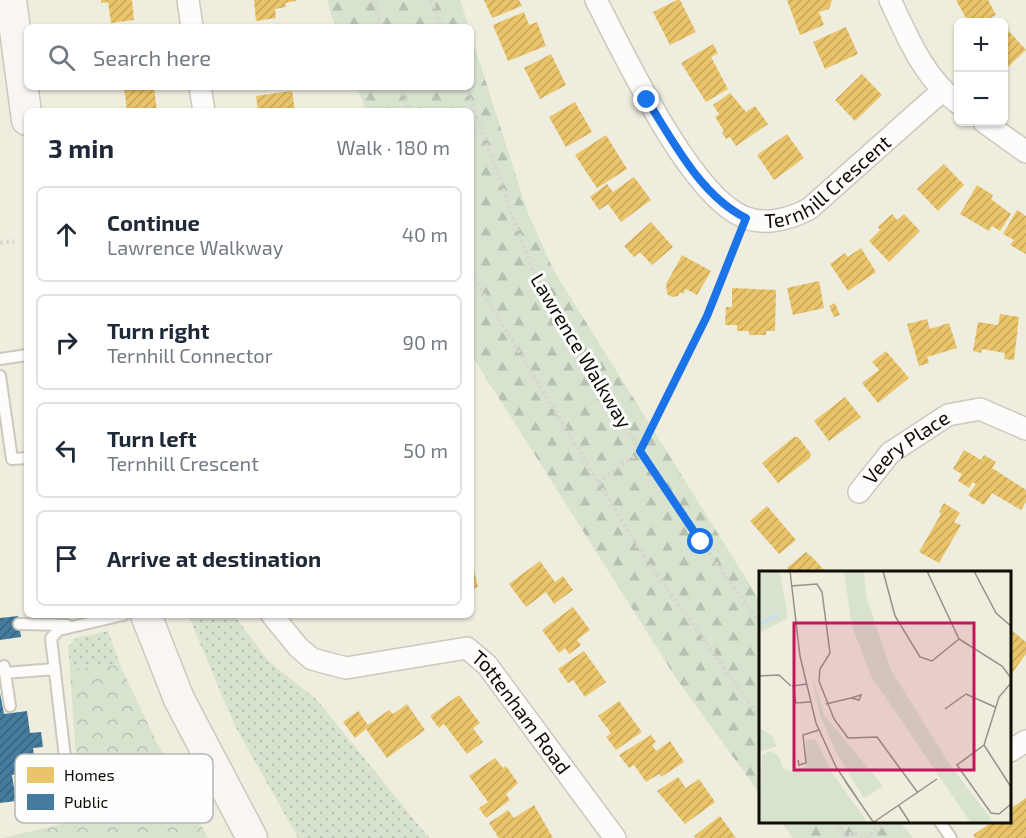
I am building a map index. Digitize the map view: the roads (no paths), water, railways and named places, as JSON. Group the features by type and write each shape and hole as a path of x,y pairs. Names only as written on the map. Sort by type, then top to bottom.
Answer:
{"main road":[{"path":"11,0 25,108"},
{"path":"147,618 179,699 208,754"},
{"path":"213,764 252,838"}],"street":[{"path":"188,0 192,24"},
{"name":"Ternhill Crescent","path":"596,0 647,100 672,140 718,198 746,218 790,219 809,209 950,97 912,47 890,0"},
{"path":"200,90 204,108"},
{"path":"990,126 1026,152"},
{"name":"Veery Place","path":"859,492 890,453 948,415 980,409 1026,429"},
{"name":"Tottenham Road","path":"274,618 298,647 312,659 346,668 467,648 487,665 615,838"},
{"path":"1011,750 1026,741"}],"lane":[{"path":"0,359 24,355"},
{"path":"0,376 12,459 24,458"},
{"path":"65,754 51,638 59,630 109,618"},
{"path":"19,624 76,625"},
{"path":"10,706 5,670 55,669"},
{"path":"941,823 951,838"}]}
